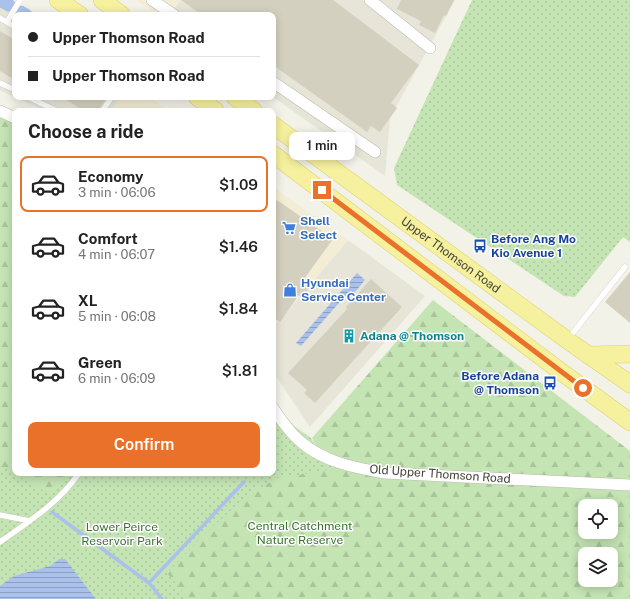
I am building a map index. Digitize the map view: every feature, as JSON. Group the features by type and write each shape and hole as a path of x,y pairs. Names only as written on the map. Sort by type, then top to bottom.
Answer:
{"main road":[{"path":"58,0 77,8"},
{"path":"102,0 118,12"},
{"path":"201,100 212,108"},
{"path":"239,100 250,108"},
{"name":"Upper Thomson Road","path":"276,127 567,340 630,384"},
{"path":"276,156 560,371 630,422"},
{"path":"588,355 630,354"}],"street":[{"path":"152,0 170,12"},
{"path":"370,0 430,48"},
{"path":"276,84 375,152"},
{"path":"0,111 12,117"},
{"name":"Old Upper Thomson Road","path":"276,412 285,425 301,442 321,455 350,467 384,473 630,485"}],"lane":[{"path":"13,12 20,0"},
{"path":"7,22 12,14"},
{"path":"0,18 12,24"},
{"path":"0,83 12,89"},
{"path":"34,100 51,108"},
{"path":"567,340 625,267"},
{"path":"0,542 40,514 72,483 77,476"},
{"path":"0,515 30,521"}],"shaded area":[{"path":"136,0 181,0 171,12 154,12"},
{"path":"181,0 455,0 390,118 385,176 276,99 276,12 171,12"},
{"path":"0,5 13,12 12,96 0,90"},
{"path":"21,100 119,100 113,108 39,108"},
{"path":"119,100 154,100 165,108 113,108"},
{"path":"276,189 348,240 276,324"},
{"path":"348,240 425,296 310,427 276,376 276,324"}],"green space":[{"path":"472,0 630,0 630,242 623,237 575,297 564,296 397,185 394,168"},
{"path":"0,117 12,122 12,472 0,465"},
{"name":"Central Catchment Nature Reserve","path":"0,119 12,125 12,476 276,476 276,406 294,426 311,438 321,455 350,467 325,471 630,495 630,599 0,599"},
{"path":"433,300 630,451 630,599 189,599 167,573 205,534 246,496 278,478 349,467 321,455 312,438"},
{"path":"19,476 70,476 48,493"}],"water":[{"path":"357,273 365,280 350,298 346,295 301,346 296,343"},
{"path":"59,559 65,559 96,599 0,599 0,586 14,576 50,566"}],"building":[{"path":"181,0 333,0 419,65 391,103 397,108 380,132 371,126 367,132 276,67 276,12 198,12"},
{"path":"401,0 454,0 435,33 419,25 421,21 397,9"},
{"path":"0,31 12,38 12,78 0,71"},
{"path":"67,100 105,100 100,108 79,108"},
{"path":"277,200 333,239 304,279 312,284 302,298 299,295 280,322 276,319"},
{"path":"630,272 630,323 605,302"},
{"name":"Adana @ Thomson","path":"371,279 402,307 315,403 304,393 307,390 288,373 347,309 346,307"}],"waterway":[{"path":"0,0 9,5"},
{"path":"162,599 149,583 244,482"},
{"path":"52,512 149,583"}],"place":[{"name":"Shell Select","path":"289,228"},
{"name":"Before Ang Mo Kio Avenue 1","path":"480,246"},
{"name":"Hyundai Service Center","path":"290,290"},
{"name":"Adana @ Thomson","path":"349,336"},
{"name":"Before Adana @ Thomson","path":"550,383"}],"route":[{"path":"322,190 583,388"}],"park label":[{"name":"Lower Peirce Reservoir Park","path":"122,534"}]}
